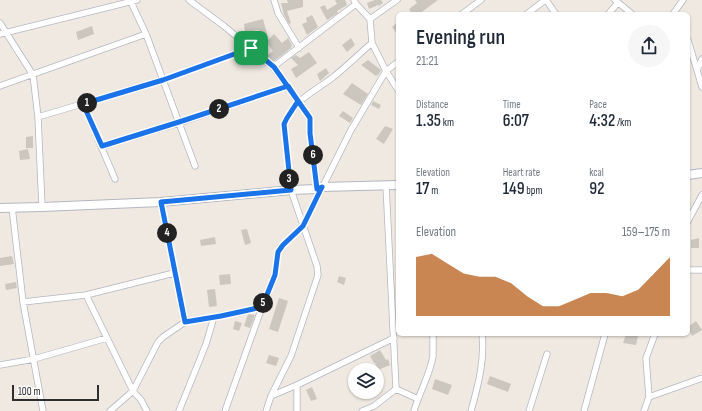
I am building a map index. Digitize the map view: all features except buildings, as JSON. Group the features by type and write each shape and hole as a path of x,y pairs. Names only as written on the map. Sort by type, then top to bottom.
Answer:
{"street":[{"path":"189,0 224,26 274,67 288,86 310,118 310,133 320,188"},
{"path":"274,0 278,13 299,48"},
{"path":"370,19 397,0"},
{"path":"465,12 481,0"},
{"path":"530,12 546,0 555,12"},
{"path":"675,12 683,0"},
{"path":"0,34 132,1 146,34 195,166"},
{"path":"609,12 617,1 630,12"},
{"path":"274,67 355,2 370,19 372,43 396,87"},
{"path":"679,7 680,12"},
{"path":"0,23 33,75 38,117 42,208"},
{"path":"0,86 146,34"},
{"path":"266,411 271,396 291,356 318,275 317,266 291,190 284,124 298,101 332,78 372,43"},
{"path":"38,117 163,80 251,48"},
{"path":"690,55 697,70 702,87"},
{"path":"697,70 702,59"},
{"path":"225,411 275,275 278,252 283,245 303,226 320,188 351,130 386,71 396,64"},
{"path":"102,146 288,86"},
{"path":"83,104 115,178"},
{"path":"690,174 702,174"},
{"path":"386,185 396,389"},
{"path":"0,208 42,208 161,202 291,190 396,185"},
{"path":"690,217 702,195"},
{"path":"161,202 185,322"},
{"path":"12,207 23,302 44,411"},
{"path":"690,270 702,270"},
{"path":"23,302 86,295 174,273"},
{"path":"86,295 133,390 142,400 147,411"},
{"path":"110,411 133,390 158,342 163,337 185,322 262,307"},
{"path":"179,411 206,344 214,317"},
{"path":"414,411 433,356 432,336"},
{"path":"471,411 481,374 482,336"},
{"path":"584,411 604,336"},
{"path":"644,411 649,397 646,358 654,336"},
{"path":"0,366 34,359 107,338"},
{"path":"271,396 394,338"},
{"path":"529,411 547,354"},
{"path":"649,397 702,378"},
{"path":"297,385 297,411"},
{"path":"396,389 418,399"},
{"path":"362,411 373,408 396,389"}],"route":[{"path":"251,48 163,80 83,104 102,146 288,86 298,101 284,124 291,190 161,202 185,322 262,307 275,275 278,252 283,245 303,226 322,187 317,189 310,133 310,118 288,86 274,67 251,48"}]}
